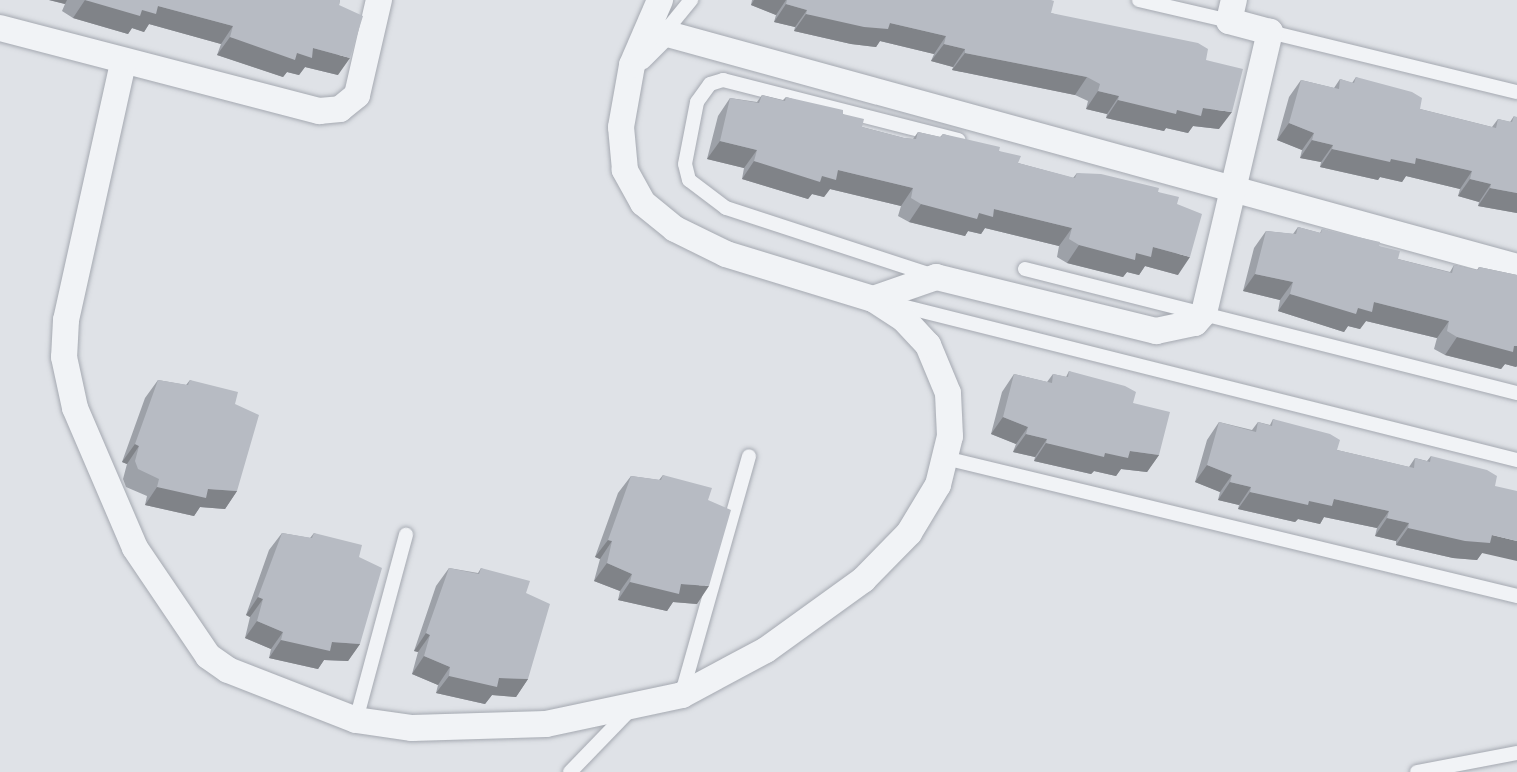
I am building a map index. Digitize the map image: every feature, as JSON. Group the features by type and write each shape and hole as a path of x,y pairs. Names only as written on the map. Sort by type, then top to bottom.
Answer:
{"street":[{"path":"0,28 123,63 319,111 340,109 356,95 379,0"},
{"path":"123,63 66,320 64,357 75,408 135,548 208,656 228,670 356,720 412,728 546,724 682,695 766,650 863,580 909,533 938,485 950,436 948,393 928,345 904,318 873,299 726,254 675,229 643,203 625,170 621,127 632,65 660,0"},
{"path":"873,299 936,276 1156,331 1181,329 1204,313 1270,32 1232,10"},
{"path":"632,65 664,33 1234,193 1517,267"}],"lane":[{"path":"664,33 691,0"},
{"path":"1139,0 1232,10"},
{"path":"1270,32 1517,92"},
{"path":"936,276 726,208 705,195 689,180 685,164 697,103 710,84 723,79 971,143"},
{"path":"1025,269 1517,393"},
{"path":"873,299 1517,460"},
{"path":"682,695 750,456"},
{"path":"945,458 1517,596"},
{"path":"356,720 406,535"},
{"path":"570,772 633,707"},
{"path":"1417,772 1517,753"}],"building":[{"path":"85,0 340,0 339,5 363,16 350,58 313,48 312,58 297,53 295,60 230,37 233,26 158,6 156,14 142,10 140,16"},
{"path":"787,0 1051,0 1054,1 1051,13 1198,43 1208,49 1206,60 1243,69 1232,112 1203,108 1201,116 1177,110 1176,114 1118,100 1119,96 1098,91 1100,84 1087,77 965,53 965,49 944,44 946,36 890,23 888,29 864,27 806,14 807,10 786,4"},
{"path":"1356,77 1412,92 1422,98 1420,109 1496,128 1498,119 1512,122 1514,116 1517,117 1517,193 1490,188 1491,184 1470,179 1472,171 1416,158 1415,164 1391,159 1390,162 1332,149 1333,145 1312,140 1314,133 1289,123 1301,80 1339,89 1340,79 1354,83"},
{"path":"762,95 785,101 786,97 843,110 843,114 864,119 862,127 904,138 916,139 918,132 941,137 943,134 1000,147 999,151 1021,156 1018,163 1075,178 1077,173 1101,174 1159,188 1158,192 1179,197 1177,204 1202,214 1190,257 1153,247 1151,257 1136,253 1135,260 1079,245 1069,239 1072,228 994,209 993,217 979,213 977,219 921,204 911,198 913,188 838,170 836,180 822,176 820,182 754,161 757,150 720,141 730,98 759,103"},
{"path":"1298,227 1321,233 1322,229 1380,242 1379,246 1400,251 1398,259 1452,273 1454,265 1517,275 1517,346 1514,346 1513,352 1457,337 1447,331 1449,321 1374,302 1372,312 1358,308 1356,314 1290,294 1293,282 1255,274 1266,231 1296,234"},
{"path":"1069,371 1125,386 1136,392 1133,403 1170,412 1159,455 1130,451 1128,458 1105,453 1104,457 1046,443 1047,439 1026,434 1028,427 1003,417 1014,374 1052,383 1053,374 1068,377"},
{"path":"158,380 188,385 190,380 238,392 235,404 259,415 237,491 208,489 206,498 157,487 159,479 138,469 135,461 139,446 135,444"},
{"path":"1273,419 1330,434 1340,440 1337,450 1414,468 1415,458 1430,462 1431,456 1487,470 1497,476 1495,486 1517,491 1517,541 1492,535 1490,543 1465,541 1408,528 1409,523 1387,518 1389,511 1334,499 1332,506 1309,501 1308,505 1250,492 1251,487 1230,482 1232,475 1207,465 1219,422 1256,432 1258,422 1272,426"},
{"path":"663,475 712,488 708,500 731,510 709,586 681,584 679,594 630,582 632,574 607,563 612,541 608,540 631,476 661,480"},
{"path":"282,533 312,538 314,533 362,545 359,557 382,568 360,644 332,642 330,651 281,640 283,632 257,621 263,599 258,597"},
{"path":"449,568 479,574 481,568 530,581 526,593 550,604 528,679 499,678 497,687 449,676 450,667 424,656 430,635 426,633"}]}
